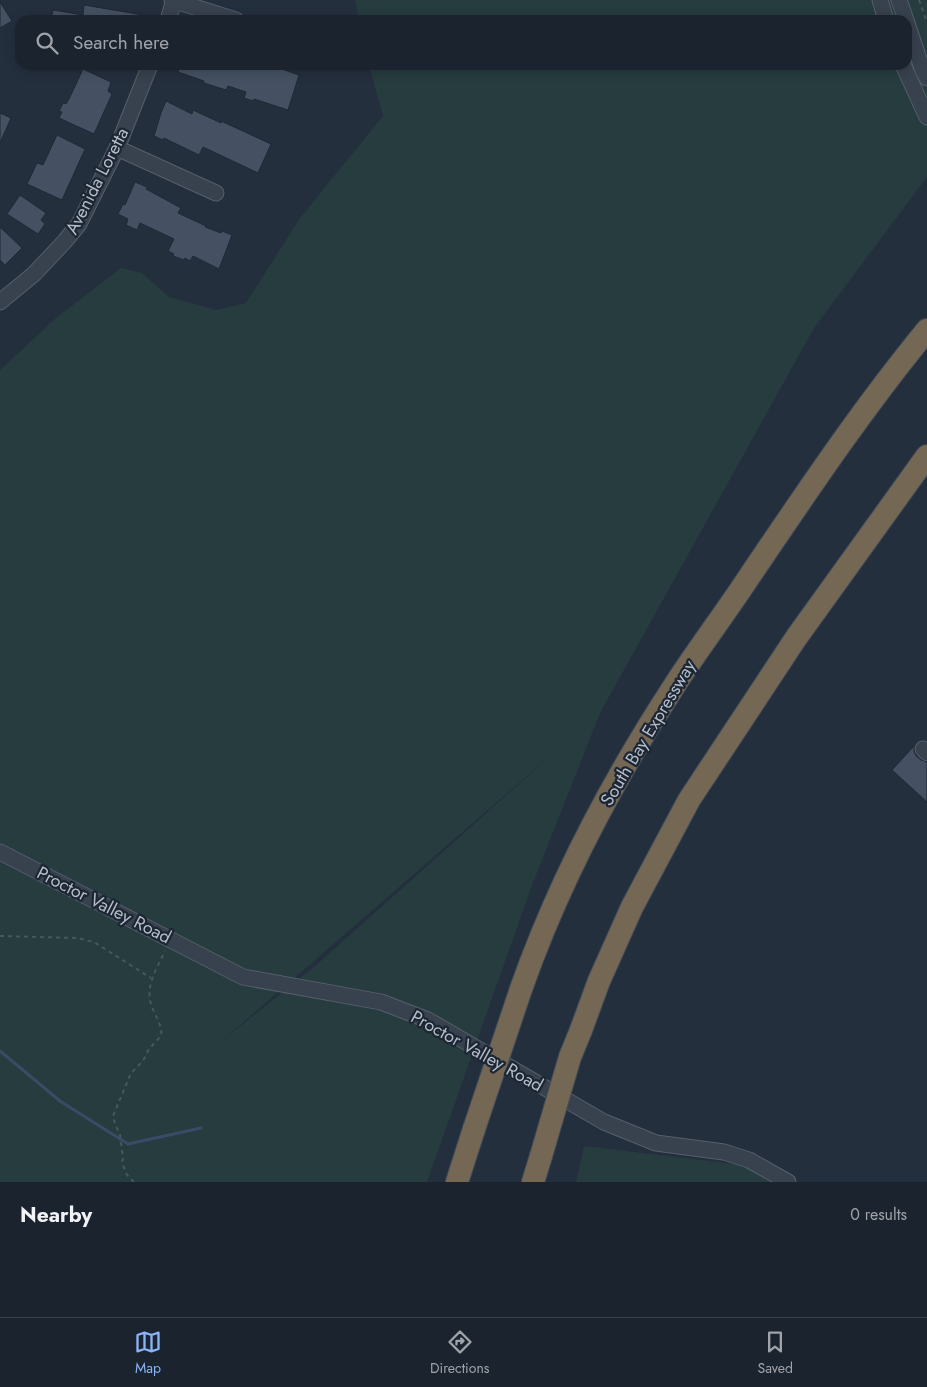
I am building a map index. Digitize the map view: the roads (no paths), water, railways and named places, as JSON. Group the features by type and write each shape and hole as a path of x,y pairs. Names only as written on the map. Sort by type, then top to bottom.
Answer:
{"highway":[{"name":"South Bay Expressway","path":"457,1182 532,959 580,852 612,792 655,717 697,652 849,430 927,330"},
{"path":"533,1182 570,1057 599,981 632,907 689,800 796,638 927,456"}],"street":[{"path":"169,15 173,0 220,15"},
{"path":"880,0 884,15"},
{"path":"899,0 904,15"},
{"path":"912,39 927,78"},
{"name":"Avenida Loretta","path":"0,302 44,264 79,224 117,148 148,70"},
{"path":"905,70 927,117"},
{"path":"117,148 216,193"},
{"name":"Proctor Valley Road","path":"0,852 243,977 381,1002 428,1020 604,1122 656,1143 724,1152 749,1160 788,1182"}],"waterway":[{"path":"0,1051 60,1101 128,1144 201,1128"}]}
